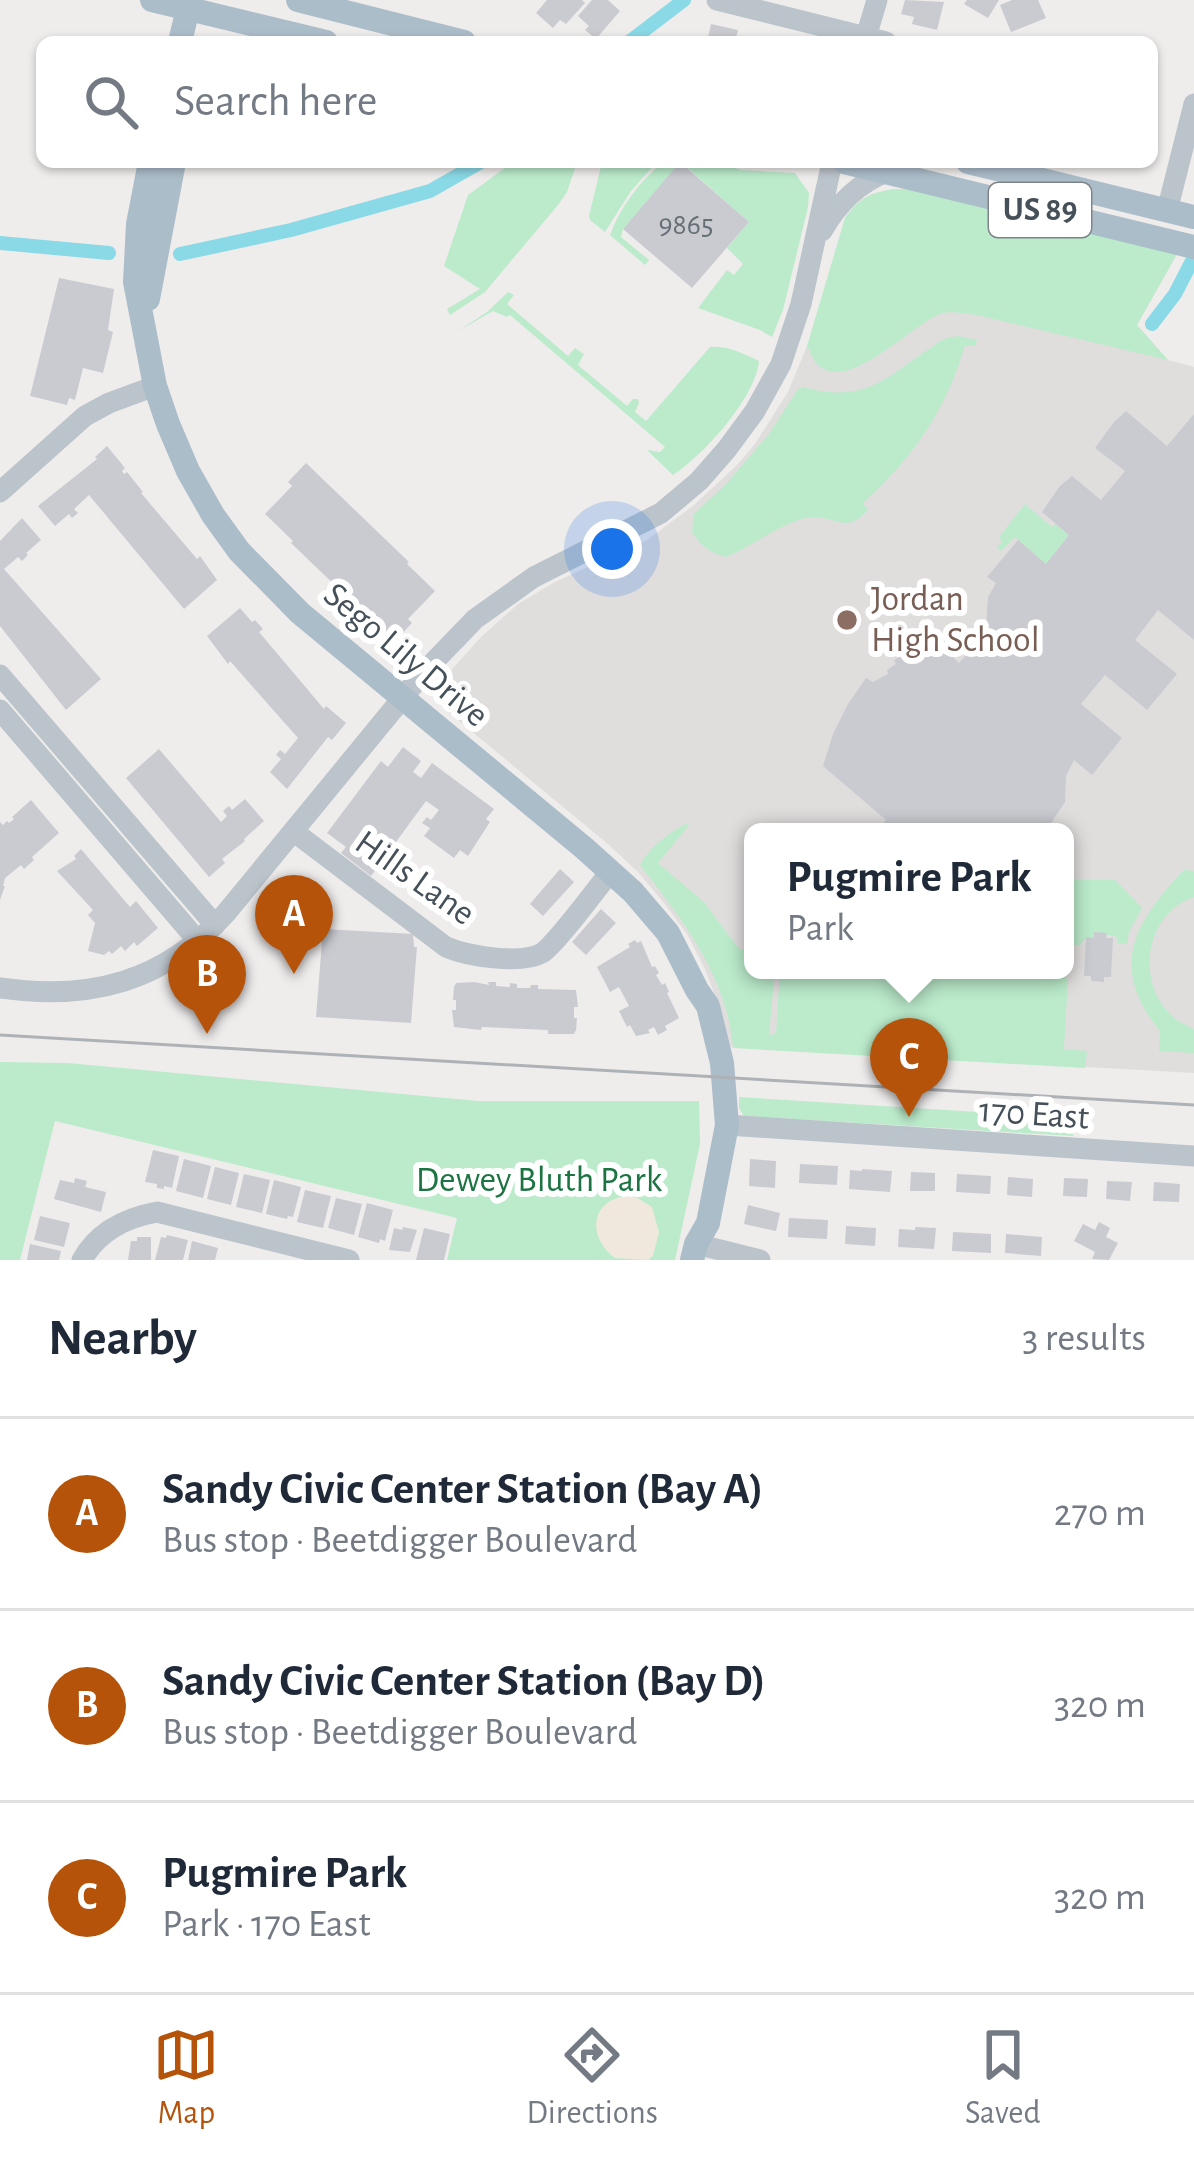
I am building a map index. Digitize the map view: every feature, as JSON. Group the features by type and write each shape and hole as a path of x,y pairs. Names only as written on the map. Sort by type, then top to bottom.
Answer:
{"main road":[{"path":"152,0 301,36"},
{"path":"298,0 440,36"},
{"path":"185,36 203,12"},
{"name":"Sego Lily Drive","path":"148,168 135,282 167,424 213,515 300,614 611,871 668,933 708,1006 722,1063 727,1125 708,1223 694,1252"},
{"name":"Sego Lily Drive","path":"145,325 173,168"},
{"name":"US 89","path":"870,168 1194,248"},
{"name":"US 89","path":"992,168 1194,217"},
{"path":"1096,223 1129,215 1159,220 1167,211"},
{"name":"Sego Lily Drive","path":"694,1252 694,1220 709,1154 712,1107 697,990"}],"street":[{"path":"716,0 864,36"},
{"path":"876,36 877,0"},
{"path":"1167,211 1194,104"},
{"path":"0,988 48,993 106,987 156,969 207,933 459,635 505,595 548,568 661,514 710,470 741,432 781,364 801,304 831,168"},
{"path":"816,242 844,200 887,172"},
{"path":"0,492 85,416 155,386"},
{"path":"0,675 207,933"},
{"path":"0,710 207,933"},
{"name":"Hills Lane","path":"293,831 446,947 464,955 525,958 544,952 611,871"},
{"name":"170 East","path":"727,1125 1194,1156"},
{"path":"82,1260 111,1228 134,1216 157,1212 270,1250 349,1260"},
{"path":"694,1252 760,1260"}],"shaded area":[{"name":"Jordan High School","path":"894,189 1177,254 1137,325 1168,360 1194,367 1194,1073 729,1047 705,969 664,903 608,844 441,702 446,676 518,604 647,540 693,506 755,444 788,392 810,339 845,218 861,200"}],"green space":[{"path":"505,168 575,168 558,205 485,292 450,315 447,309 480,289 444,266 468,195"},
{"path":"601,168 652,168 605,232 589,216"},
{"path":"657,168 676,168 623,229 621,237 649,260 645,265 610,235"},
{"path":"688,168 795,173 809,193 783,310 772,337 698,308 727,270 734,275 743,264 727,248 749,222"},
{"path":"907,189 1177,254 1137,325 1168,360 949,312 928,320 861,365 829,371 816,363 807,346 845,218 872,195"},
{"path":"508,292 514,295 507,304 568,356 575,348 584,354 578,365 627,406 638,399 635,412 646,421 710,347 759,361 756,375 726,424 673,475 647,450 660,452 665,447 510,315 493,311 458,331"},
{"path":"944,339 977,340 975,346 965,345 926,432 863,503 868,509 860,517 846,523 806,518 726,557 695,537 694,514 769,434 798,389 863,389"},
{"path":"1025,504 1069,535 1046,564 1015,537 1001,551 997,547 1002,542 999,537"},
{"path":"689,825 658,863 704,902 744,950 744,979 774,979 769,1035 776,1034 779,979 1068,979 1064,1049 1087,1051 1085,1068 733,1048 712,973 687,928 640,865 673,831"},
{"path":"1184,870 1194,871 1194,897 1165,917 1151,948 1150,966 1159,1000 1172,1016 1194,1029 1194,1053 1159,1051 1160,1031 1144,1008 1132,966 1141,927"},
{"path":"1074,880 1115,880 1142,908 1127,944 1095,932 1094,938 1074,945"},
{"name":"Dewey Bluth Park","path":"0,1062 68,1063 478,1101 699,1101 700,1144 675,1260 447,1260 457,1218 55,1121 20,1260 0,1260"},
{"path":"739,1097 1075,1118 1073,1136 744,1116"}],"sand":[{"path":"624,1196 652,1207 659,1232 648,1260 615,1258 600,1241 598,1214"}],"building":[{"path":"547,0 585,3 566,24 560,20 553,28 536,13"},
{"path":"592,0 608,0 620,11 599,36 585,30 589,26 578,16"},
{"path":"905,0 944,2 937,30 912,24 914,17 901,14"},
{"path":"967,0 999,0 988,18 964,4"},
{"path":"1038,0 1046,18 1011,32 1000,5"},
{"path":"711,24 738,30 736,36 708,36"},
{"path":"675,168 687,168 749,222 692,288 623,229"},
{"path":"59,278 114,289 108,330 113,332 103,373 83,368 75,400 69,398 67,405 30,396"},
{"path":"1126,411 1167,446 1194,414 1194,640 1158,610 1135,640 1177,674 1147,710 1105,675 1081,704 1122,738 1092,775 1074,760 1066,776 1065,802 1051,823 884,823 886,820 823,766 848,704 866,678 873,682 888,674 894,660 912,645 909,641 920,635 959,663 968,653 964,650 986,627 988,597 996,583 987,577 1018,540 1046,564 1069,535 1042,512 1060,486 1072,476 1101,500 1125,471 1095,448"},
{"path":"107,446 125,468 124,474 217,580 184,609 89,495 74,509 78,513 55,526 38,506"},
{"path":"306,463 435,591 394,642 265,514"},
{"path":"22,518 41,540 22,561 18,557 4,569 101,679 66,710 0,626 0,541"},
{"path":"240,608 263,629 259,632 324,709 326,706 346,723 332,740 328,737 287,789 270,772 281,759 276,755 280,750 285,754 298,738 207,636"},
{"path":"403,747 421,761 413,772 421,778 432,763 494,809 468,856 460,850 454,858 424,836 430,828 422,823 439,810 426,801 371,876 341,853 346,847 327,833 381,761 388,767"},
{"path":"159,749 221,822 227,816 223,811 245,799 264,821 209,877 126,778"},
{"path":"31,800 59,833 24,869 21,865 5,878 0,900 0,822 9,823"},
{"path":"81,849 130,907 136,901 158,928 137,946 134,942 125,951 121,946 104,955 88,951 95,923 88,915 93,910 57,871 76,859"},
{"path":"560,869 574,882 543,916 530,904"},
{"path":"601,909 616,923 586,955 572,942"},
{"path":"323,929 413,934 417,947 411,1023 316,1017"},
{"path":"1094,932 1113,938 1111,977 1104,977 1104,982 1084,976 1086,937 1094,938"},
{"path":"635,940 641,941 656,975 665,983 679,1018 658,1035 654,1027 636,1036 627,1027 619,1011 629,1006 619,987 610,992 597,967"},
{"path":"474,982 576,990 576,1030 574,1034 548,1034 548,1030 454,1027 454,987"},
{"path":"153,1150 179,1156 172,1188 145,1182"},
{"path":"184,1159 211,1166 203,1198 176,1191"},
{"path":"750,1159 776,1161 775,1188 749,1186"},
{"path":"800,1164 838,1166 837,1185 799,1183"},
{"path":"215,1167 239,1173 231,1205 207,1199"},
{"path":"850,1170 892,1171 890,1192 849,1189"},
{"path":"911,1172 935,1173 935,1191 910,1191"},
{"path":"244,1174 270,1180 262,1213 236,1207"},
{"path":"957,1174 991,1176 990,1194 956,1192"},
{"path":"1008,1177 1033,1179 1032,1197 1007,1195"},
{"path":"75,1178 87,1181 85,1187 106,1192 101,1212 54,1199 60,1180 74,1183"},
{"path":"1064,1178 1088,1179 1087,1197 1063,1196"},
{"path":"274,1180 301,1187 293,1217 266,1214"},
{"path":"1107,1181 1132,1182 1130,1201 1106,1199"},
{"path":"1154,1182 1180,1184 1179,1202 1153,1201"},
{"path":"305,1190 331,1196 323,1228 297,1222"},
{"path":"336,1198 362,1204 354,1235 328,1228"},
{"path":"367,1203 393,1210 385,1241 358,1237"},
{"path":"748,1205 780,1213 776,1231 744,1224"},
{"path":"40,1216 70,1223 64,1247 34,1240"},
{"path":"789,1218 828,1220 827,1239 788,1237"},
{"path":"1099,1222 1110,1228 1106,1237 1118,1243 1109,1260 1092,1259 1095,1252 1074,1241 1083,1224 1095,1230"},
{"path":"846,1226 876,1228 875,1246 845,1244"},
{"path":"394,1228 417,1230 410,1252 389,1250"},
{"path":"424,1228 450,1234 444,1260 416,1260"},
{"path":"936,1228 934,1249 898,1247 899,1229"},
{"path":"953,1232 991,1234 991,1253 952,1251"},
{"path":"1006,1234 1042,1237 1041,1256 1005,1253"},
{"path":"151,1237 151,1260 128,1260 131,1241"},
{"path":"161,1237 188,1240 183,1260 155,1260"},
{"path":"192,1241 218,1248 215,1260 188,1260"},
{"path":"30,1244 61,1251 59,1260 27,1260"}],"waterway":[{"path":"637,36 684,0"},
{"path":"180,254 291,230 430,191 470,168"},
{"path":"0,243 109,253"},
{"path":"1152,324 1192,261"}],"tram line":[{"path":"0,1035 1194,1105"}],"place":[{"name":"Jordan High School","path":"847,620"},
{"name":"Sandy Civic Center Station (Bay A)","path":"294,974"},
{"name":"Sandy Civic Center Station (Bay D)","path":"207,1034"},
{"name":"Pugmire Park","path":"909,1117"}]}
